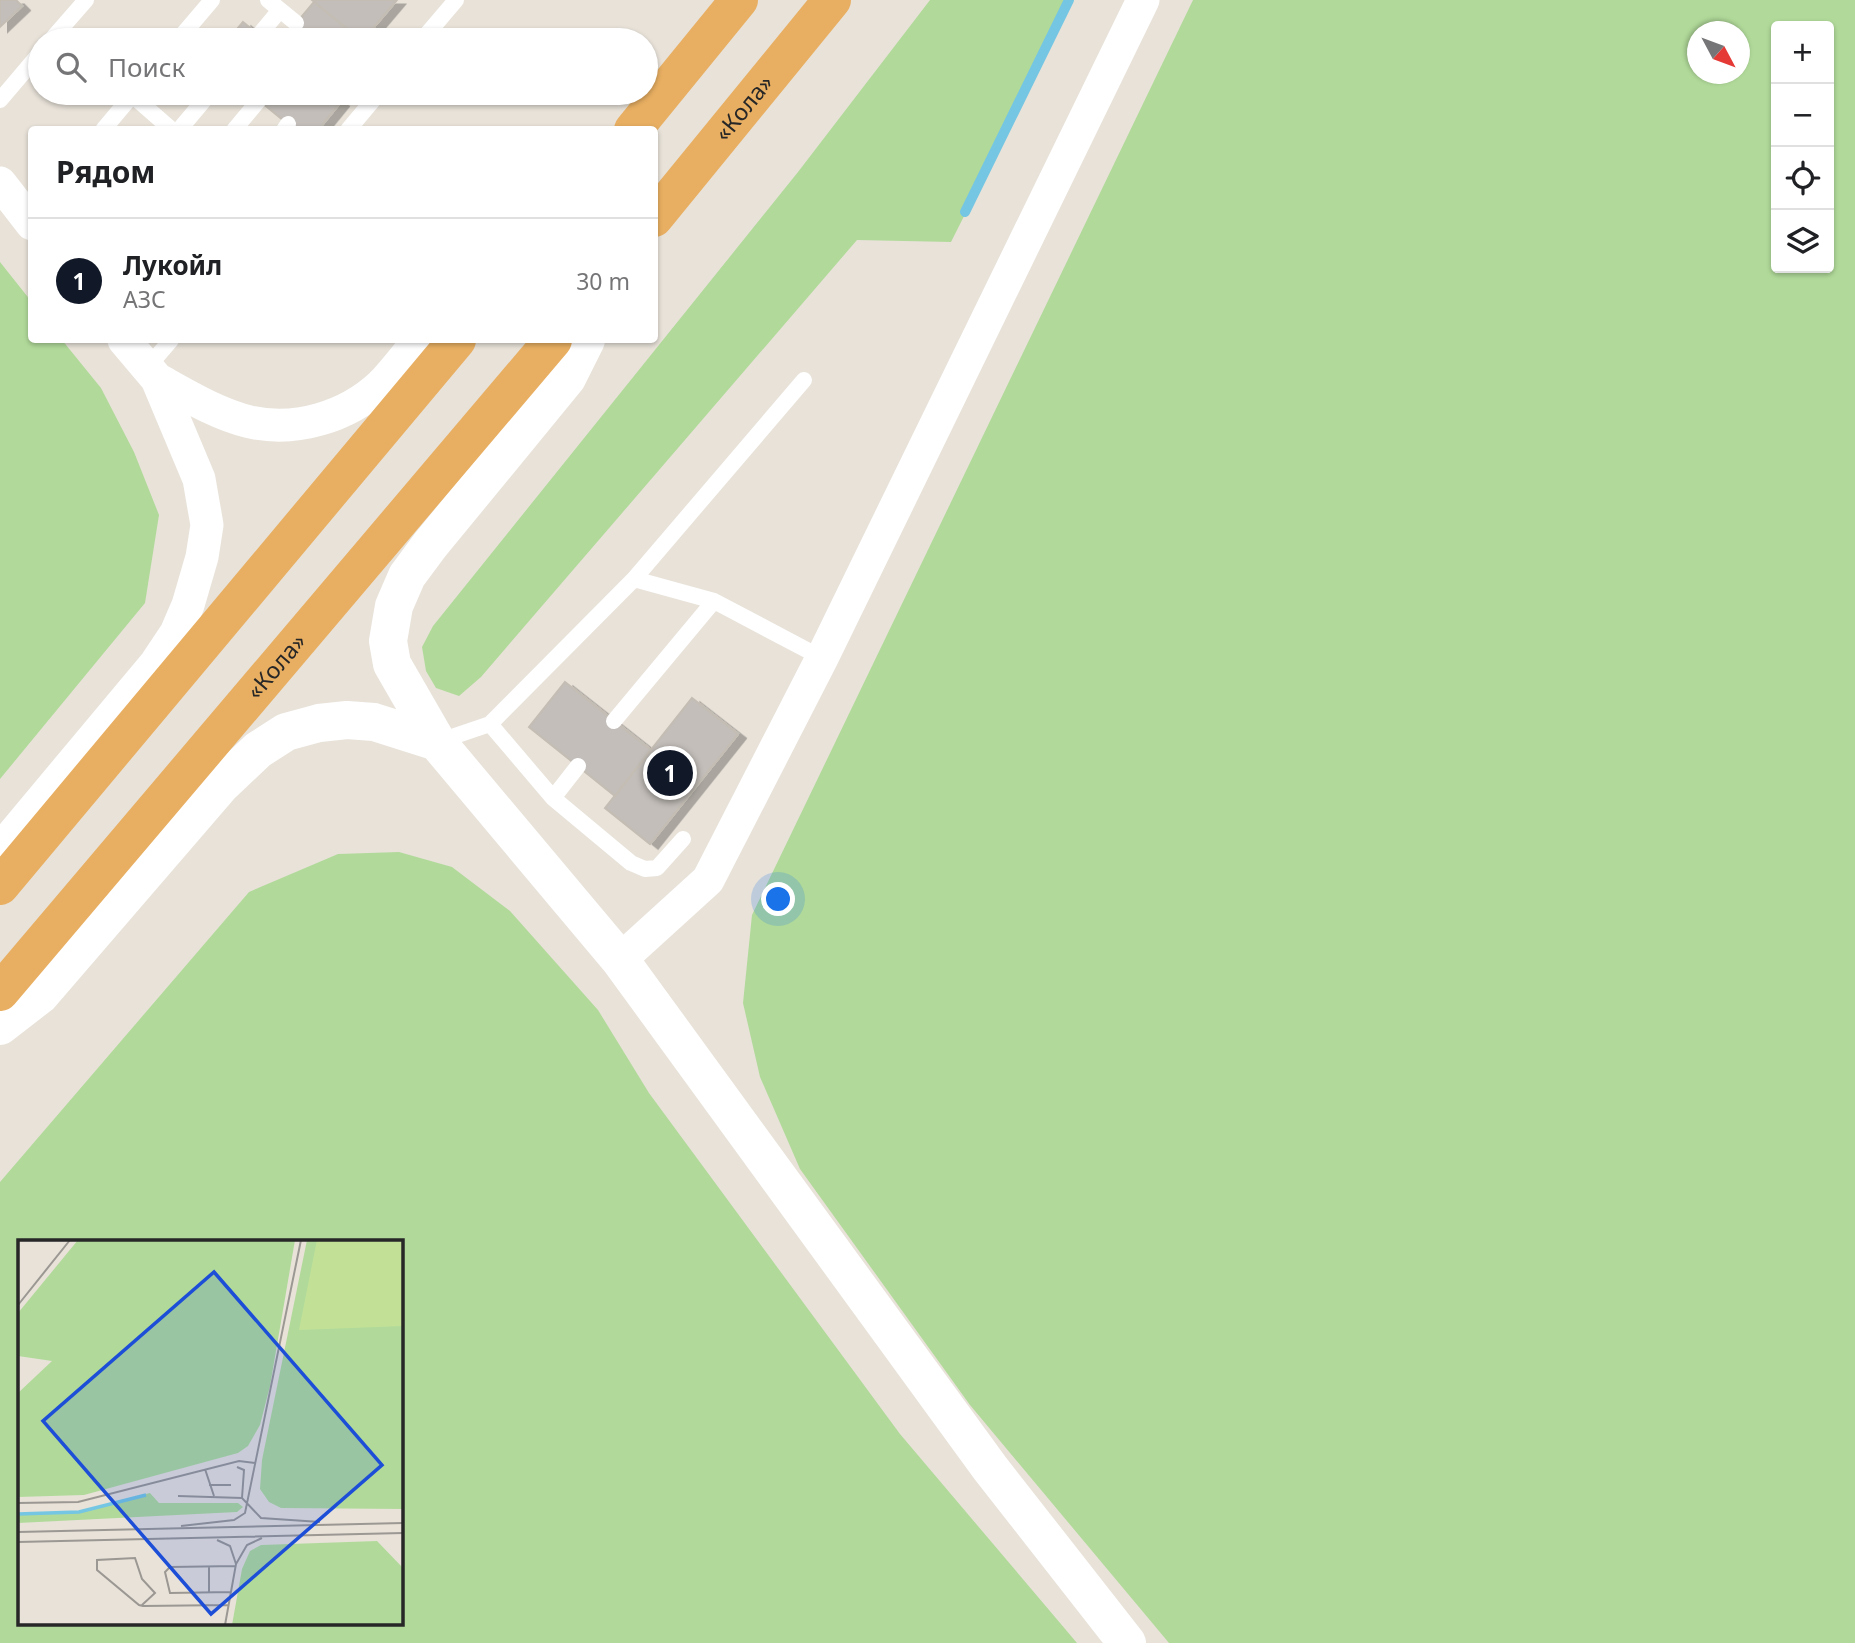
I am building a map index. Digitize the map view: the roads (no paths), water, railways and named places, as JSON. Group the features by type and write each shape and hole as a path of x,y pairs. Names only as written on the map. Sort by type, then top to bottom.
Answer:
{"highway":[{"path":"658,99 739,0"},
{"name":"«Кола»","path":"658,213 832,0"},
{"path":"636,126 653,105"},
{"path":"0,886 454,343"},
{"name":"«Кола»","path":"0,992 550,343"}],"street":[{"path":"620,960 708,880 822,658 1143,0"},
{"path":"0,183 28,217"},
{"path":"0,857 14,833 156,663 176,633 188,605 202,557 207,525 199,479 152,374 126,343"},
{"path":"152,374 204,405 249,422 280,426 320,420 352,407 380,385 416,343"},
{"path":"584,343 567,378 430,544 407,576 394,606 388,641 392,664 438,742 620,960 990,1468 1127,1643"},
{"path":"0,1026 40,995 220,786 258,750 286,732 319,723 346,720 374,722 438,742"}],"lane":[{"path":"62,28 86,0"},
{"path":"188,28 212,0"},
{"path":"432,28 456,0"},
{"path":"262,28 274,5 296,23"},
{"path":"0,100 28,67"},
{"path":"106,126 124,105"},
{"path":"145,105 168,126"},
{"path":"182,126 200,105"},
{"path":"237,126 255,105"},
{"path":"351,126 368,105"},
{"path":"152,374 169,343"},
{"path":"438,742 490,724 634,579 804,380"},
{"path":"634,579 714,601 822,658"},
{"path":"614,722 714,601"},
{"path":"490,724 553,798 631,863 645,869 657,868 683,839"},
{"path":"553,798 578,766"}],"waterway":[{"path":"965,212 1069,0"}],"place":[{"name":"Лукойл","path":"670,773"}]}
